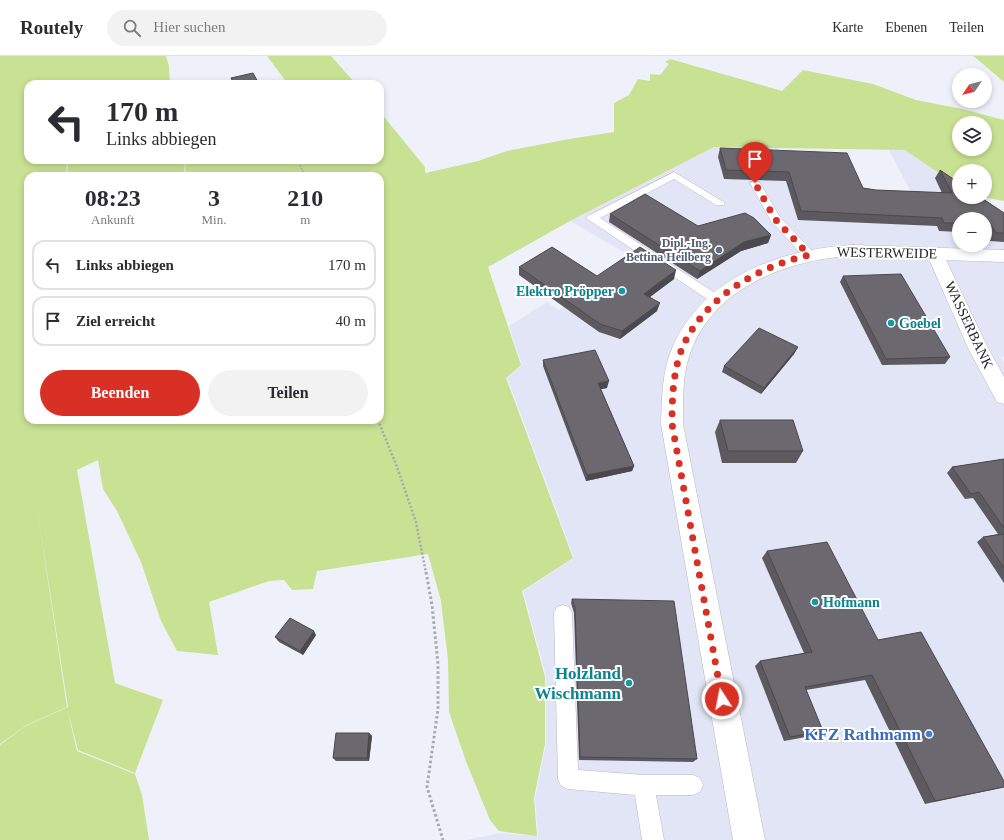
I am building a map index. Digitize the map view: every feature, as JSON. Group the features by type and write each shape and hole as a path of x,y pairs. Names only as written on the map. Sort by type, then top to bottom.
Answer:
{"street":[{"name":"WESTERWEIDE","path":"749,840 672,424 672,395 676,370 683,347 693,328 717,300 737,284 756,273 790,259 842,250 1004,256"},
{"name":"WASSERBANK","path":"935,254 978,348 1004,396"}],"lane":[{"path":"717,300 592,218 674,175 720,203"},
{"path":"755,183 775,219 809,255"},
{"path":"563,613 568,779 644,785 693,784"},
{"path":"644,785 653,840"}],"path":[{"path":"379,424 416,522 432,605 438,664 438,709 427,787 443,840"}],"shaded area":[{"path":"714,147 778,148 793,194 914,198 889,150 905,150 952,182 952,204 974,204 991,212 952,212 952,252 992,252 992,212 1004,218 1004,357 1001,357 1004,363 1004,840 466,840 500,833 538,836 535,798 546,744 546,676 523,591 574,558 507,377 522,365 509,326 547,302 559,310 634,258 570,221"}],"green space":[{"path":"0,56 166,56 169,66 170,80 24,80 24,164 67,164 66,172 24,172 24,424 384,424 384,172 185,172 186,164 384,164 384,117 425,167 425,172 431,180 426,173 478,161 507,151 614,132 614,103 629,95 638,79 650,81 650,74 660,75 669,64 665,62 670,59 782,91 803,70 873,84 916,100 989,116 952,116 952,156 992,156 992,117 1004,120 1004,201 992,199 992,164 952,164 952,182 905,150 714,147 570,221 488,267 521,365 506,378 573,558 522,591 545,677 545,744 534,798 537,836 499,831 490,820 467,764 449,712 448,660 441,601 428,554 317,571 313,589 292,590 284,580 269,581 209,602 218,655 177,651 161,621 141,562 117,511 103,489 98,460 77,470 115,683 163,700 135,773 78,750 67,708 77,751 135,774 142,795 149,840 0,840 0,745 24,727 68,707 36,502 67,707 25,726 0,744"},
{"path":"267,56 331,56 352,80 285,80"},
{"path":"973,56 1004,56 1004,82 992,72 992,68 988,68"},
{"path":"68,164 185,164 184,172 67,172"}],"building":[{"path":"253,73 257,80 232,80 231,78"},
{"path":"720,148 847,153 863,188 876,190 952,193 952,204 990,204 1004,213 1004,233 996,233 992,227 992,212 952,212 952,223 944,223 942,218 801,211 789,172 726,170"},
{"path":"940,170 952,178 952,193"},
{"path":"645,194 698,226 745,213 754,218 771,235 744,242 700,271 610,214"},
{"path":"552,247 597,276 640,247 676,270 644,294 660,303 622,331 600,324 519,267"},
{"name":"Goebel","path":"901,274 950,357 886,359 843,276"},
{"path":"759,328 798,347 764,388 724,366"},
{"path":"595,350 609,381 598,383 634,466 587,475 543,360"},
{"path":"720,420 793,420 803,451 728,451"},
{"path":"1004,459 1004,528 979,492 971,494 952,467"},
{"path":"1004,534 1004,568 983,537"},
{"path":"827,542 878,640 921,632 1004,781 1004,787 935,801 872,675 805,687 823,731 790,737 760,661 812,652 767,551"},
{"name":"Holzland Wischmann","path":"572,599 674,601 697,759 580,757 575,608"},
{"path":"290,618 314,631 300,651 275,637"},
{"path":"336,733 369,733 367,758 333,758"}],"place":[{"name":"Dipl.-Ing. Bettina Heilberg","path":"719,250"},
{"name":"Elektro Pröpper","path":"622,291"},
{"name":"Goebel","path":"891,323"},
{"name":"Hofmann","path":"815,602"},
{"name":"Holzland Wischmann","path":"629,683"},
{"name":"KFZ Rathmann","path":"929,734"}],"route":[{"path":"722,699 672,424 672,395 676,370 683,347 693,328 708,309 724,293 756,273 790,259 809,255 775,219 755,183"}]}
